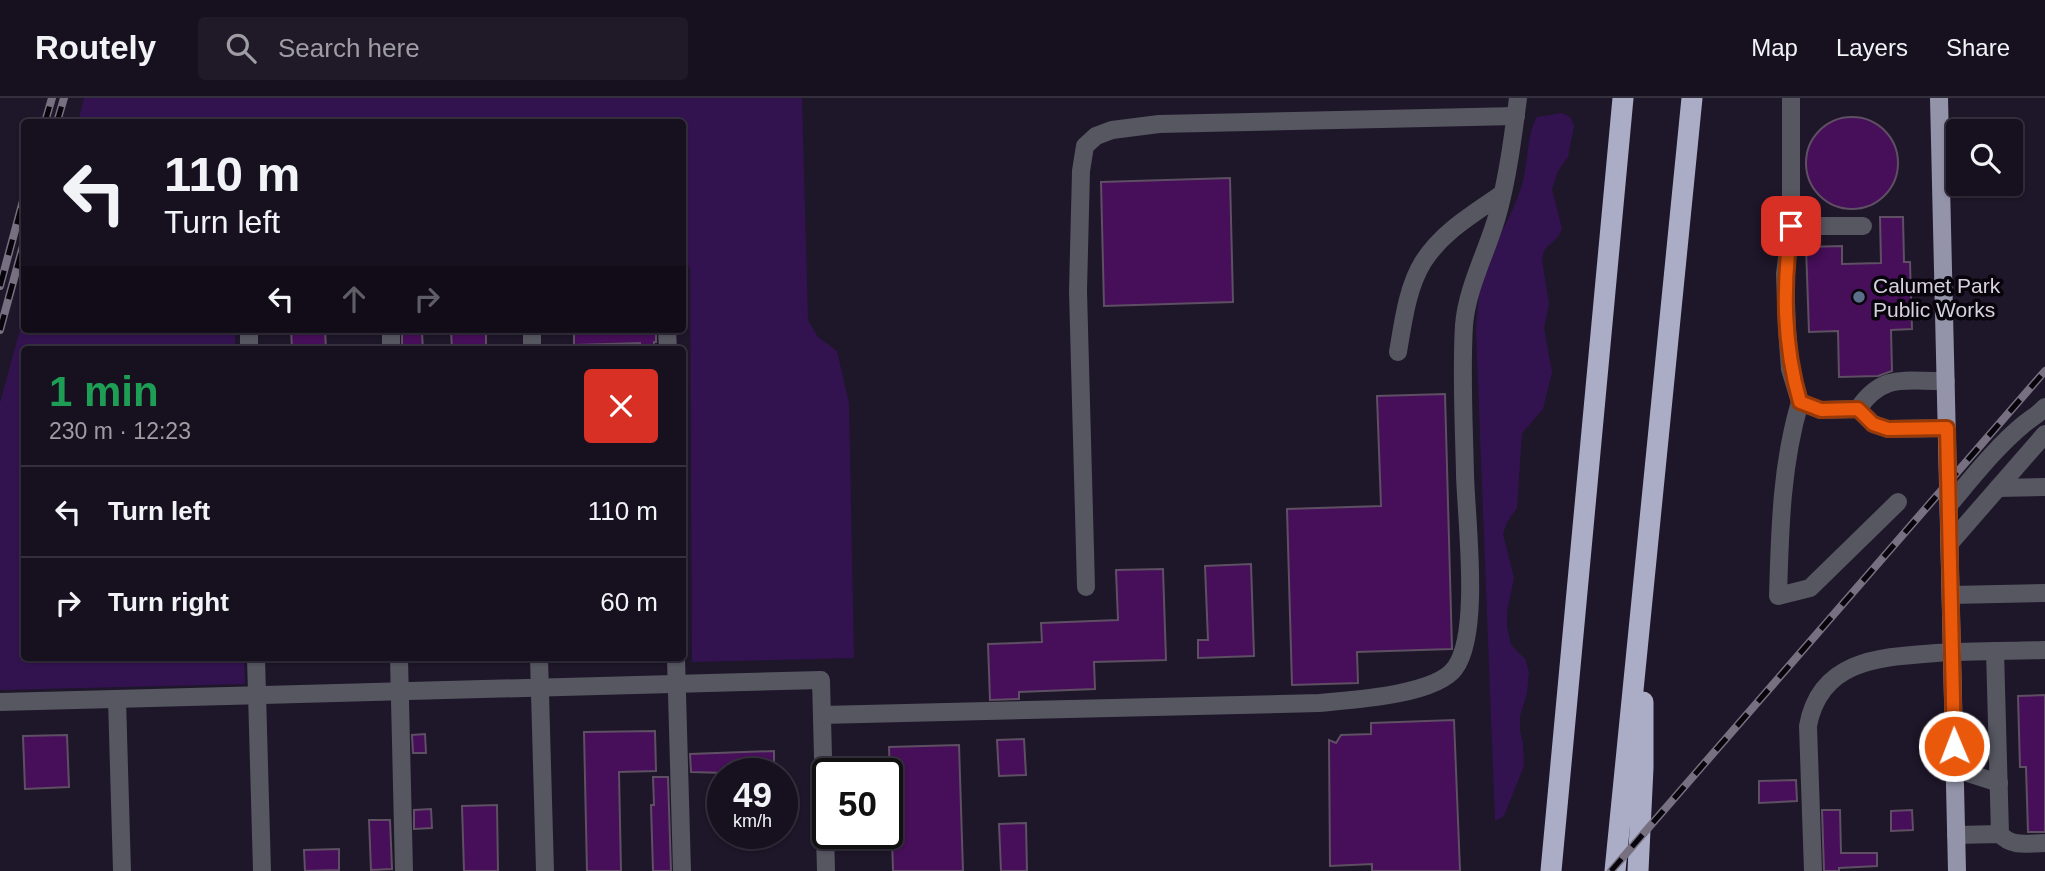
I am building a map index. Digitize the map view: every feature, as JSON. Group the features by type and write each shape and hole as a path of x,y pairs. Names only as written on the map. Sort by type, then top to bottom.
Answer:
{"highway":[{"path":"1551,871 1623,98"},
{"path":"1615,871 1692,98"},
{"path":"1638,871 1643,768 1643,576"}],"main road":[{"path":"1939,98 1957,871"}],"street":[{"path":"822,715 1319,704 1362,699 1433,685 1455,668 1466,641 1470,598 1464,323 1502,194 1518,98"},
{"path":"1791,98 1791,226 1785,274 1790,369 1800,402 1785,467 1778,596 1810,588 1898,502"},
{"path":"1086,587 1077,291 1081,171 1085,146 1096,136 1112,130 1159,124 1516,116"},
{"path":"1398,352 1405,311 1421,265 1447,234 1502,194"},
{"path":"1791,226 1863,226"},
{"path":"1858,409 1870,392 1886,382 1946,381"},
{"path":"1800,402 1821,410 1858,409 1873,424 1888,429 1947,428"},
{"path":"1949,505 2006,443 2045,407"},
{"path":"1950,543 2045,434"},
{"path":"1998,488 2045,487"},
{"path":"1951,595 2045,593"},
{"path":"1813,871 1808,726 1811,708 1834,678 1867,661 1952,652 2045,650"},
{"path":"1995,651 2000,835 2015,844 2045,843"},
{"path":"256,661 262,871"},
{"path":"399,661 404,871"},
{"path":"539,661 545,871"},
{"path":"677,661 682,871"},
{"path":"0,702 821,680 826,871"},
{"path":"117,699 122,871"},
{"path":"1955,769 1998,783"},
{"path":"1956,835 2000,835"}],"shaded area":[{"path":"84,98 802,98 808,320 818,337 837,351 849,403 854,658 692,662 690,269 686,261 686,119 79,119"},
{"path":"1562,113 1570,117 1574,126 1568,157 1558,171 1552,189 1562,229 1558,237 1544,250 1542,260 1549,304 1544,328 1552,372 1543,409 1522,433 1517,508 1507,522 1503,534 1514,578 1507,626 1511,645 1525,659 1529,672 1527,693 1520,716 1524,766 1504,816 1495,821 1476,330 1478,307 1485,270 1522,185 1529,140 1537,117"},
{"path":"21,326 21,333 235,333 235,346 21,346 21,661 244,661 245,684 0,690 0,403"}],"building":[{"path":"1843,117 1861,117 1878,124 1891,137 1898,154 1898,172 1891,189 1878,202 1861,209 1843,209 1826,202 1813,189 1806,172 1806,154 1813,137 1826,124"},
{"path":"1230,178 1233,302 1104,306 1101,182"},
{"name":"Calumet Park Public Works","path":"1880,217 1903,217 1904,262 1910,262 1912,329 1891,330 1892,371 1878,376 1839,377 1838,331 1809,332 1806,247 1842,246 1842,264 1881,263"},
{"path":"291,333 325,333 326,346 292,346"},
{"path":"422,333 423,346 402,346 402,334"},
{"path":"451,333 486,333 486,346 452,346"},
{"path":"574,333 656,333 654,346 640,346 640,343 574,345"},
{"path":"1445,394 1452,649 1357,652 1358,683 1292,685 1287,509 1381,506 1377,396"},
{"path":"1251,564 1254,656 1198,658 1198,640 1208,640 1205,566"},
{"path":"1163,569 1166,660 1094,662 1095,689 1019,692 1019,699 990,700 988,644 1042,642 1041,623 1118,620 1116,570"},
{"path":"2045,695 2045,832 2028,832 2026,767 2020,767 2018,696"},
{"path":"1454,720 1460,871 1372,871 1372,864 1330,866 1329,740 1336,743 1341,735 1371,734 1371,723"},
{"path":"655,731 656,771 619,772 621,871 587,871 584,732"},
{"path":"425,734 426,753 413,753 412,735"},
{"path":"67,735 69,787 25,789 23,736"},
{"path":"1024,739 1026,775 999,776 997,740"},
{"path":"959,745 963,871 893,871 892,849 903,849 903,758 889,758 889,747"},
{"path":"774,751 774,758 707,758 707,772 691,772 690,754"},
{"path":"653,777 668,777 671,871 653,871"},
{"path":"1796,780 1797,801 1759,803 1759,781"},
{"path":"497,805 498,871 464,871 462,806"},
{"path":"431,809 432,828 414,829 414,810"},
{"path":"1822,810 1840,810 1841,853 1877,853 1877,866 1824,871"},
{"path":"1912,810 1913,830 1891,831 1891,811"},
{"path":"369,820 390,820 392,869 371,870"},
{"path":"1026,823 1027,871 1001,871 999,824"},
{"path":"339,849 339,870 305,871 304,850"}],"railway":[{"path":"46,119 52,98"},
{"path":"58,119 64,98"},
{"path":"0,286 21,208"},
{"path":"0,330 21,253"},
{"path":"1611,871 2045,371"}],"place":[{"name":"Calumet Park Public Works","path":"1859,297"}],"route":[{"path":"1791,226 1785,274 1787,330 1790,369 1800,402 1821,410 1858,409 1873,424 1888,429 1947,428 1954,746"}]}
